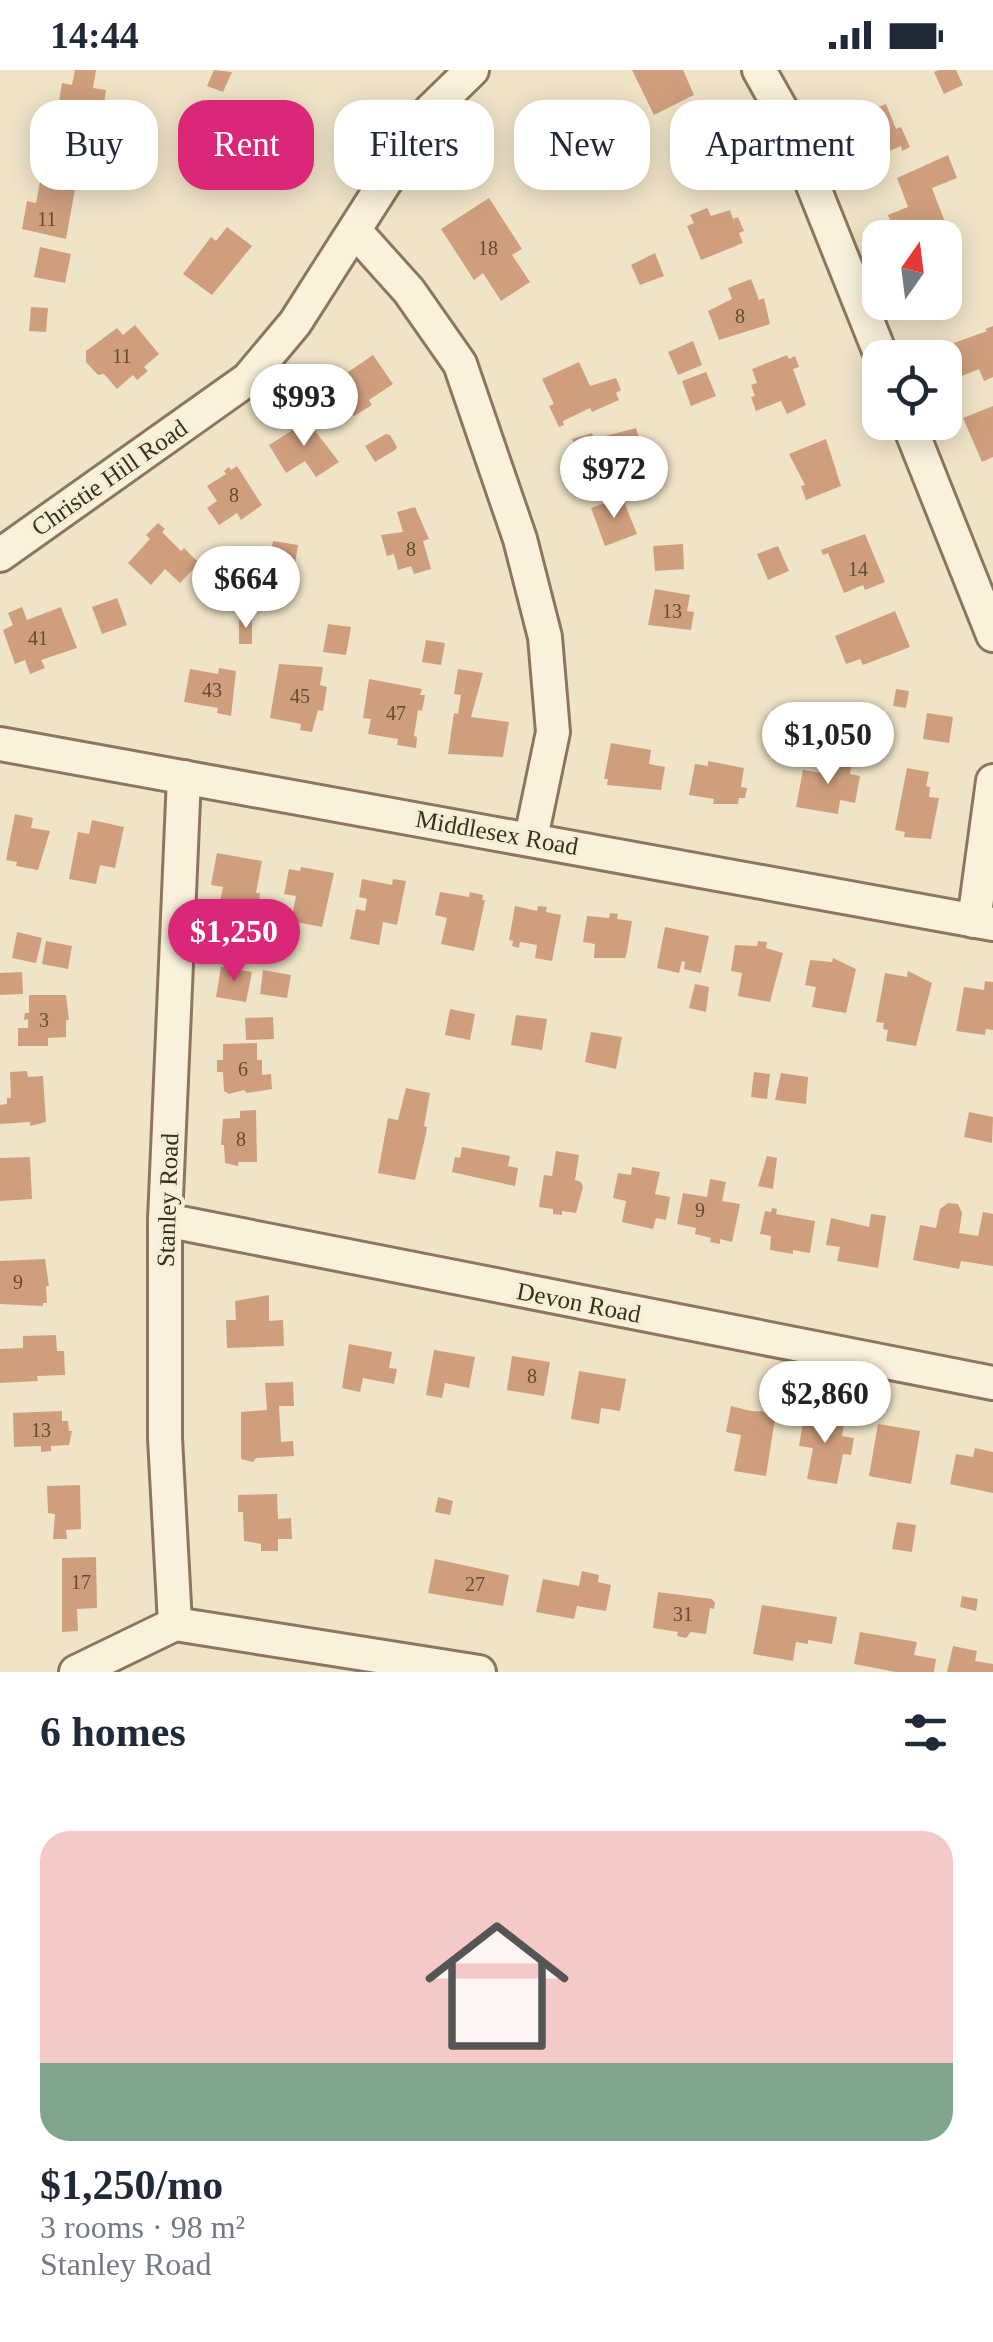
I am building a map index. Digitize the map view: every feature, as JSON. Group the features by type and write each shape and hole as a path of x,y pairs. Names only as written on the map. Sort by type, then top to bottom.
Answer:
{"street":[{"name":"Christie Hill Road","path":"0,554 248,379 295,323 431,110 472,70"},
{"path":"759,70 786,118 875,340"},
{"path":"356,232 409,291 460,364 520,539 545,638 553,732 531,838"},
{"path":"915,440 993,635"},
{"name":"Middlesex Road","path":"0,744 984,922"},
{"name":"Stanley Road","path":"175,1624 165,1438 165,1220 184,776"},
{"path":"984,922 993,780"},
{"name":"Devon Road","path":"165,1220 993,1383"},
{"path":"76,1672 175,1624 479,1672"}],"building":[{"path":"75,70 96,70 93,88 106,90 105,100 59,100 62,83 72,85"},
{"path":"214,70 232,72 223,92 207,86"},
{"path":"632,70 683,70 694,95 670,100 670,107 654,115"},
{"path":"956,70 963,85 944,94 934,72"},
{"path":"890,114 910,147 902,151 901,146 890,151"},
{"path":"948,155 957,178 932,188 944,220 890,220 888,215 908,207 897,178"},
{"path":"38,190 75,190 66,239 22,229 27,201 36,203"},
{"path":"489,198 522,249 512,255 530,282 501,301 483,273 474,280 441,229"},
{"path":"707,208 711,216 730,210 733,219 738,217 744,231 739,233 743,243 701,260 687,226 694,223 690,215"},
{"path":"227,227 252,246 212,295 183,274 211,237 216,241"},
{"path":"40,247 71,254 65,283 34,277"},
{"path":"655,253 664,276 640,285 631,265"},
{"path":"751,279 759,300 764,298 770,324 719,340 708,311 732,299 728,288"},
{"path":"31,307 48,308 46,332 29,331"},
{"path":"135,325 159,354 144,367 148,371 137,380 133,375 117,389 86,362 86,351 117,328 123,335"},
{"path":"993,326 993,377 984,381 979,369 962,376 962,340"},
{"path":"693,341 702,365 678,375 668,352"},
{"path":"373,355 393,384 354,416 335,381"},
{"path":"787,355 789,359 795,356 799,367 793,369 806,405 787,414 781,401 756,411 751,385 757,383 752,369"},
{"path":"579,362 590,386 616,378 621,390 616,393 619,400 592,412 590,408 563,421 564,425 559,427 542,379"},
{"path":"706,372 716,396 691,406 682,381"},
{"path":"993,406 993,457 982,462 963,418"},
{"path":"307,413 312,421 309,423 339,462 316,477 305,461 286,473 269,445 296,428 293,423"},
{"path":"636,428 643,453 621,459 624,473 585,488 580,470 584,469 572,439 592,433 594,439"},
{"path":"386,434 397,447 375,462 365,446"},
{"path":"826,439 841,486 806,500 801,486 805,485 789,454"},
{"path":"237,466 262,505 241,520 237,513 219,525 207,508 217,501 207,486 226,474 224,471 229,467 231,470"},
{"path":"622,497 637,534 605,546 591,508"},
{"path":"415,507 429,539 423,541 431,569 414,574 411,566 398,570 394,554 387,556 381,535 403,532 397,512"},
{"path":"158,523 181,551 184,548 199,563 180,583 165,569 151,585 128,563 150,539 146,535"},
{"path":"865,534 885,582 844,593 828,553 823,555 821,550"},
{"path":"273,541 298,545 294,571 268,567"},
{"path":"683,544 684,569 655,571 653,546"},
{"path":"778,546 789,571 768,580 757,554"},
{"path":"655,589 690,595 687,611 694,612 691,630 648,625"},
{"path":"117,598 127,625 102,634 92,607"},
{"path":"22,607 27,620 61,607 77,648 41,660 45,668 30,674 25,660 15,664 3,630 13,625 8,613"},
{"path":"895,611 910,647 863,665 860,659 846,664 835,636"},
{"path":"244,616 252,620 252,644 239,644 239,620 244,620"},
{"path":"328,624 351,627 346,655 323,652"},
{"path":"426,640 445,643 441,665 422,662"},
{"path":"279,664 323,667 320,685 327,687 323,711 318,710 312,732 300,730 301,724 270,718"},
{"path":"219,668 236,671 231,716 217,713 218,708 184,702 190,669 218,674"},
{"path":"458,669 483,673 471,717 509,722 503,757 448,754 461,695 454,694"},
{"path":"369,679 422,689 420,695 425,695 422,711 418,710 416,748 397,745 398,739 368,734 371,719 363,718"},
{"path":"896,689 909,691 906,708 893,706"},
{"path":"927,713 953,717 949,743 923,739"},
{"path":"611,743 651,750 649,764 665,767 661,790 607,785 608,779 604,779"},
{"path":"825,757 852,762 850,774 860,776 855,803 840,800 838,814 796,807 803,770 822,773"},
{"path":"708,761 744,768 741,787 747,788 745,798 739,798 738,804 713,804 714,799 689,795 695,764 708,766"},
{"path":"907,768 929,772 929,797 939,798 931,839 904,837 905,832 895,830"},
{"path":"15,814 33,818 31,828 50,831 38,870 6,860"},
{"path":"92,820 124,827 115,868 100,865 96,884 69,879 78,832 89,834"},
{"path":"217,853 262,861 256,893 260,893 259,901 245,902 243,914 218,910 223,887 211,885"},
{"path":"301,867 334,873 322,927 291,921 296,896 284,894 289,869 300,871"},
{"path":"362,879 392,885 393,879 406,881 397,925 383,922 379,945 350,939 356,909 365,911 367,899 359,897"},
{"path":"440,892 483,895 474,951 441,944 447,918 435,915"},
{"path":"515,906 537,911 538,906 547,907 546,912 561,915 552,961 535,958 537,945 520,942 519,948 512,946 513,941 509,940"},
{"path":"610,913 618,914 617,919 632,921 625,958 594,958 595,944 583,942 587,916 609,918"},
{"path":"665,927 709,936 701,973 684,969 682,961 679,973 657,968"},
{"path":"17,932 42,938 36,963 12,958"},
{"path":"46,941 72,946 68,969 42,964"},
{"path":"758,941 783,953 770,1002 738,996 742,973 731,971 735,945 757,946"},
{"path":"833,958 856,969 846,1013 812,1007 816,987 805,985 810,960 832,962"},
{"path":"221,967 252,972 246,1002 216,997"},
{"path":"263,970 291,975 287,998 260,994"},
{"path":"908,971 932,983 916,1046 886,1041 888,1030 883,1029 884,1023 876,1022 885,973 907,977"},
{"path":"22,972 23,994 0,995 0,973"},
{"path":"985,981 993,982 993,1030 986,1029 985,1035 956,1031 964,987 984,990"},
{"path":"695,984 709,987 706,1012 689,1008"},
{"path":"29,995 66,995 66,1037 48,1038 48,1046 18,1046 18,1028 28,1028 28,1019 24,1020 25,1013 29,1013"},
{"path":"450,1009 475,1014 470,1040 445,1035"},
{"path":"516,1015 547,1019 542,1050 511,1045"},
{"path":"273,1017 274,1039 246,1040 245,1018"},
{"path":"591,1032 622,1037 616,1069 585,1062"},
{"path":"257,1043 257,1060 262,1060 262,1075 271,1074 272,1089 229,1094 224,1091 223,1072 217,1072 217,1060 223,1060 223,1044"},
{"path":"27,1071 28,1077 43,1076 46,1122 30,1126 30,1122 0,1124 0,1105 11,1098 10,1072"},
{"path":"754,1072 770,1074 767,1099 751,1097"},
{"path":"781,1073 808,1077 806,1104 775,1100"},
{"path":"406,1088 430,1093 426,1134 415,1180 378,1173 388,1118 398,1120"},
{"path":"256,1110 257,1162 238,1162 238,1166 225,1163 221,1145 223,1119 240,1118 240,1111"},
{"path":"969,1112 993,1117 992,1143 964,1137"},
{"path":"462,1147 510,1156 508,1166 518,1168 515,1186 452,1172"},
{"path":"556,1151 579,1155 575,1180 583,1187 576,1213 553,1214 553,1209 539,1207 544,1175 552,1176"},
{"path":"767,1156 777,1158 773,1189 758,1186"},
{"path":"30,1157 32,1199 0,1201 0,1158"},
{"path":"632,1167 660,1172 655,1194 670,1197 666,1220 656,1218 653,1229 622,1222 626,1201 613,1198 618,1173 631,1175"},
{"path":"710,1179 726,1182 722,1201 740,1204 732,1242 710,1242 711,1238 695,1234 696,1228 677,1224 683,1193 707,1197"},
{"path":"948,1203 958,1204 962,1213 959,1233 978,1236 983,1212 993,1214 993,1266 961,1261 959,1269 913,1260 920,1225 936,1228 940,1209"},
{"path":"772,1208 777,1209 776,1214 815,1221 810,1253 770,1250 771,1236 760,1234 765,1211 771,1212"},
{"path":"871,1214 886,1216 878,1268 837,1261 840,1247 826,1245 831,1218 869,1227"},
{"path":"45,1259 47,1303 0,1304 0,1261"},
{"path":"269,1295 269,1321 283,1320 284,1346 227,1348 226,1320 236,1320 235,1301"},
{"path":"56,1335 57,1351 64,1351 65,1375 0,1383 0,1349 23,1348 23,1336"},
{"path":"349,1344 392,1352 389,1368 397,1369 394,1384 363,1378 360,1392 342,1388"},
{"path":"434,1350 475,1357 469,1388 445,1383 442,1398 426,1395"},
{"path":"512,1356 550,1362 544,1396 507,1390"},
{"path":"579,1371 626,1379 620,1411 601,1408 599,1424 571,1419"},
{"path":"293,1382 294,1406 279,1406 281,1442 293,1441 294,1456 256,1458 253,1462 241,1459 241,1412 267,1410 265,1383"},
{"path":"731,1406 776,1412 766,1476 734,1471 741,1435 726,1432"},
{"path":"62,1411 62,1421 68,1421 72,1431 69,1445 51,1446 51,1451 41,1452 41,1446 14,1447 13,1413"},
{"path":"805,1411 845,1418 842,1436 854,1438 851,1455 843,1454 837,1484 807,1479 813,1448 799,1446"},
{"path":"878,1424 920,1431 911,1484 869,1476"},
{"path":"975,1448 993,1452 993,1493 950,1484 956,1454 973,1457"},
{"path":"80,1485 81,1529 66,1530 67,1539 53,1539 55,1514 48,1513 47,1486"},
{"path":"277,1494 278,1519 291,1518 292,1539 278,1539 278,1551 261,1551 261,1544 244,1541 238,1495"},
{"path":"438,1497 453,1501 450,1515 435,1512"},
{"path":"897,1522 916,1525 912,1552 892,1549"},
{"path":"96,1557 97,1608 77,1609 78,1631 62,1632 62,1558"},
{"path":"435,1559 509,1575 503,1606 428,1593"},
{"path":"582,1571 599,1575 598,1582 611,1585 606,1611 577,1606 574,1619 536,1612 543,1579 579,1586"},
{"path":"658,1592 712,1599 714,1609 710,1608 706,1634 691,1632 686,1638 677,1636 678,1632 653,1628"},
{"path":"962,1596 978,1599 976,1611 960,1607"},
{"path":"762,1605 837,1617 832,1644 796,1642 793,1661 753,1654"},
{"path":"860,1632 917,1642 914,1655 936,1659 934,1672 896,1672 854,1664"},
{"path":"953,1646 977,1651 975,1661 993,1664 993,1672 947,1672"}]}
